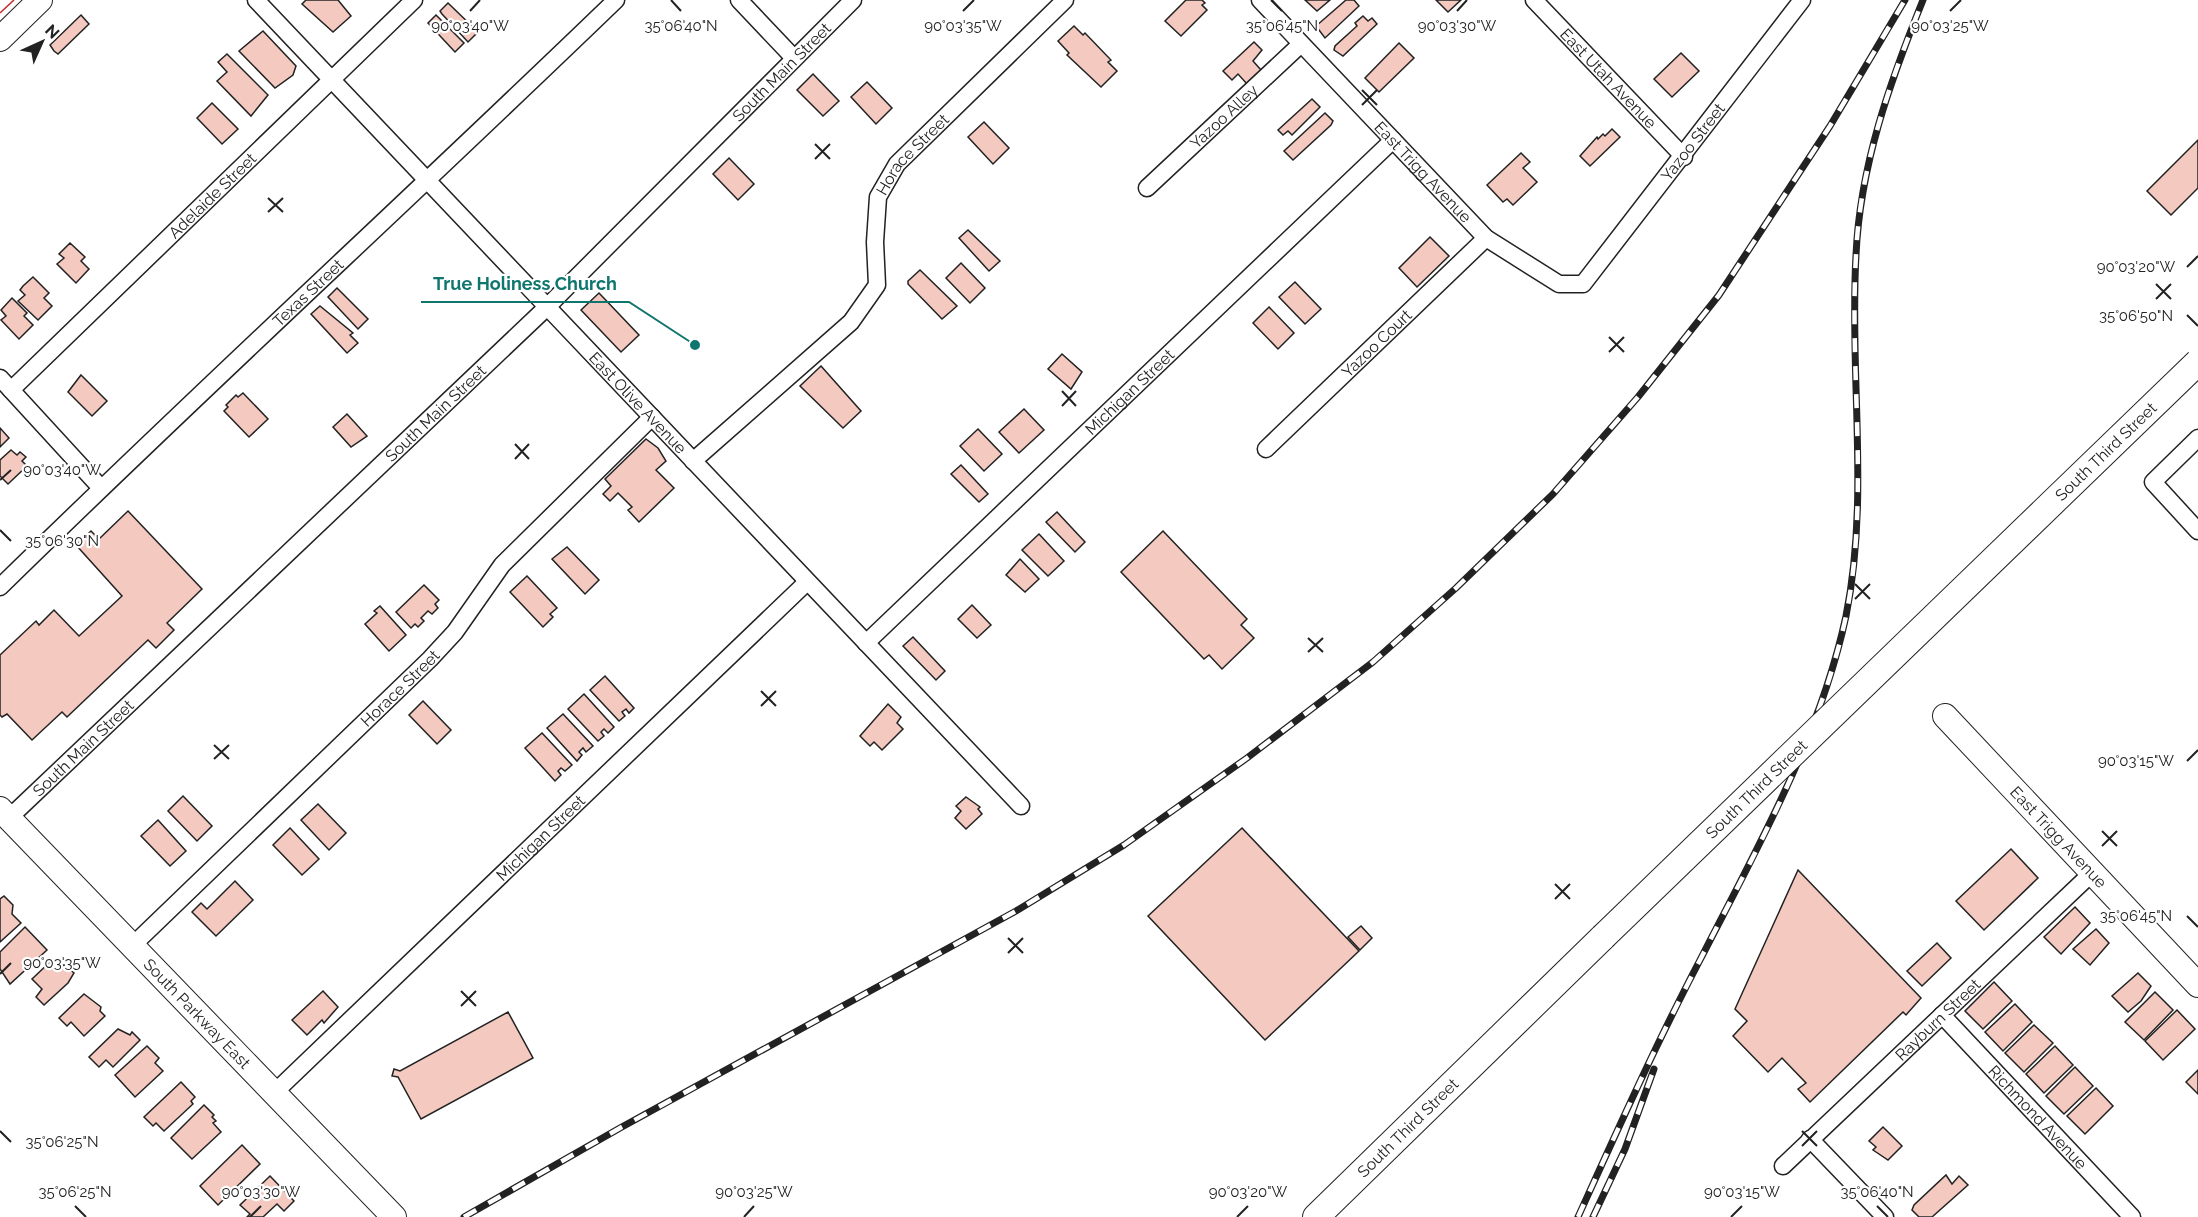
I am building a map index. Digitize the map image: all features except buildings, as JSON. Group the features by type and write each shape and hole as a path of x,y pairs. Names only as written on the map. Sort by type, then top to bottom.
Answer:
{"main road":[{"path":"0,39 40,0"},
{"name":"South Third Street","path":"1316,1217 2198,362"},
{"name":"East Trigg Avenue","path":"1945,716 2198,985"},
{"name":"South Parkway East","path":"5,814 394,1217"}],"street":[{"name":"East Olive Avenue","path":"256,0 1021,806"},
{"name":"Adelaide Street","path":"6,384 332,80 414,0"},
{"name":"Texas Street","path":"0,587 101,488 428,182 616,0"},
{"path":"739,0 793,57"},
{"name":"South Main Street","path":"5,814 546,308 793,57 853,0"},
{"name":"Horace Street","path":"693,461 851,322 877,285 875,242 878,197 897,164 1065,0"},
{"name":"East Trigg Avenue","path":"1260,0 1486,238 1559,284 1583,284"},
{"name":"East Utah Avenue","path":"1534,0 1684,157"},
{"name":"Yazoo Street","path":"1583,284 1684,157 1802,0"},
{"name":"Yazoo Alley","path":"1147,188 1301,44"},
{"name":"Michigan Street","path":"866,644 1393,140"},
{"name":"Yazoo Court","path":"1266,449 1486,238"},
{"path":"6,384 101,488"},
{"name":"Horace Street","path":"132,946 430,659 455,632 502,565 652,417"},
{"path":"2198,438 2153,482 2198,531"},
{"name":"Michigan Street","path":"274,1093 807,582"},
{"name":"Rayburn Street","path":"1783,1166 2092,873"},
{"name":"Richmond Avenue","path":"1942,1015 2132,1217"},
{"path":"1810,1139 1885,1217"}],"railway":[{"path":"464,1217 620,1128 1016,911 1124,845 1247,758 1373,662 1456,588 1553,494 1638,397 1719,295 1830,126 1905,0"},
{"path":"1578,1217 1668,1023 1784,792 1820,706 1835,661 1846,616 1857,526 1855,300 1859,222 1870,156 1879,124 1888,93 1923,0"},
{"path":"1593,1217 1625,1149 1654,1069"}],"power":[{"path":"0,13 14,0"}],"place":[{"name":"True Holiness Church","path":"695,345"}]}
